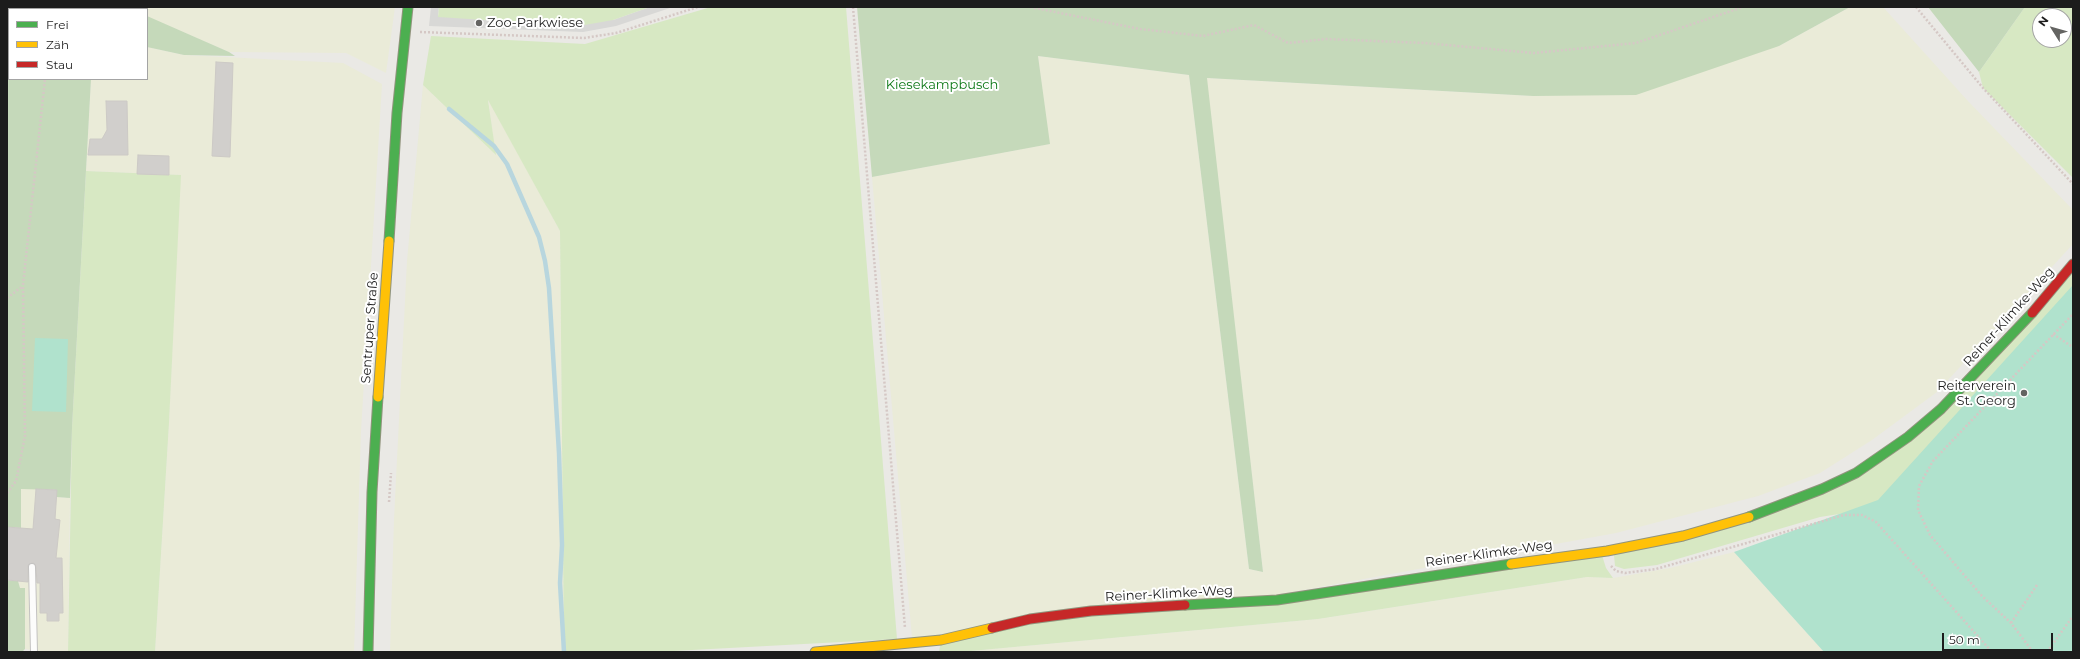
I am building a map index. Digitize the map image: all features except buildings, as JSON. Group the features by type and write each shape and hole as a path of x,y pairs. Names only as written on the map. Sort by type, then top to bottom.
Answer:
{"street":[{"name":"Sentruper Straße","path":"368,652 372,492 398,113 408,7"},
{"name":"Reiner-Klimke-Weg","path":"815,652 906,645 942,640 1030,619 1091,611 1277,600 1445,573 1607,551 1683,536 1751,516 1822,490 1856,473 1908,437 1946,404 2028,318 2073,264"}],"lane":[{"path":"32,567 34,652"}],"path":[{"path":"406,31 584,38 616,32 698,7"},
{"path":"853,7 906,645"},
{"path":"1030,7 1140,29 1203,36 1254,25 1288,43 1326,38 1425,43 1534,53 1636,43 1743,7"},
{"path":"1916,7 1983,88 2073,184"},
{"path":"422,39 423,26"},
{"path":"7,493 16,481 25,436 23,285 44,80"},
{"path":"7,298 23,285"},
{"path":"2033,652 2010,622 1982,596 1930,535 1918,510 1919,486 1933,461 2073,314"},
{"path":"2053,334 2071,346"},
{"path":"389,503 391,472"},
{"path":"1607,551 1611,566 1616,571 1625,573 1656,569 1844,515 1862,515 1876,522 1992,652"},
{"path":"2010,622 2037,586"},
{"path":"2047,652 2073,616"}],"shaded area":[{"name":"Zoo-Parkwiese","path":"431,7 439,7 438,16 613,20 650,7 673,7 616,26 583,32 429,26"}],"green space":[{"path":"7,7 125,7 128,8 8,8 8,80 91,80 72,428 70,498 56,497 56,490 21,489 21,528 7,527"},
{"path":"124,7 395,7 386,73 346,53 229,52 148,17 148,8"},
{"path":"439,7 650,7 613,20 579,26 438,17"},
{"path":"711,7 846,7 897,639 655,652 564,652 560,231 488,100 496,155 423,85 431,36 585,44"},
{"name":"Kiesekampbusch","path":"857,7 1850,7 1779,46 1636,95 1533,96 1207,78 1263,572 1249,569 1189,75 1038,56 1050,144 872,177"},
{"path":"1850,7 1883,7 1967,100 2073,210 2073,244 1937,392 1872,440 1820,473 1758,496 1616,533 1276,595 912,638 872,177 1049,144 1038,56 1189,75 1249,569 1263,572 1206,78 1533,96 1779,46"},
{"path":"1928,7 2025,7 1979,72"},
{"path":"2025,7 2073,7 2073,178 1983,88 1979,72"},
{"path":"148,16 235,56 184,55 148,47"},
{"path":"148,47 184,55 343,63 382,84 361,431 354,652 155,652 169,423 180,175 86,171 91,80 148,80"},
{"path":"423,85 495,154 488,98 560,231 564,652 390,652 394,519 407,261"},
{"path":"86,171 181,175 169,423 155,652 68,652 72,428"},
{"path":"2073,263 2073,303 1910,486 1865,510 1820,517 1657,565 1624,569 1615,566 1614,555 1822,489 1908,437"},
{"name":"Reiterverein St. Georg","path":"2073,285 2073,652 1824,652 1734,552 1878,500"},
{"path":"35,338 68,339 66,412 32,411"},
{"path":"21,488 57,490 56,497 70,498 68,652 44,652 25,649 25,588 20,588 18,581 7,580 7,527 21,528"},
{"path":"1601,552 1606,568 1613,578 1587,577 1318,619 960,652 939,652 941,640 1091,611 1277,600"},
{"path":"1734,552 1824,652 960,652 1318,619 1587,577 1613,578 1670,568"},
{"path":"7,580 18,581 20,588 25,588 25,649 22,652 7,652"}],"waterway":[{"path":"449,109 494,146 507,164 539,237 545,261 549,288 559,453 562,545 560,583 564,652"}],"traffic: fast":[{"path":"389,241 397,113 408,7"},
{"path":"1749,517 1822,489 1856,473 1908,437 1941,409 2032,313"},
{"path":"368,652 372,492 378,397"},
{"path":"1185,605 1277,600 1511,564"}],"traffic: slow":[{"path":"378,397 389,241"},
{"path":"1511,564 1607,551 1683,536 1749,517"},
{"path":"815,652 941,640 992,628"}],"traffic: jam":[{"path":"2032,313 2073,264"},
{"path":"992,628 1030,619 1091,611 1185,605"}],"place":[{"name":"Zoo-Parkwiese","path":"479,23"},
{"name":"Reiterverein St. Georg","path":"2024,393"}]}
